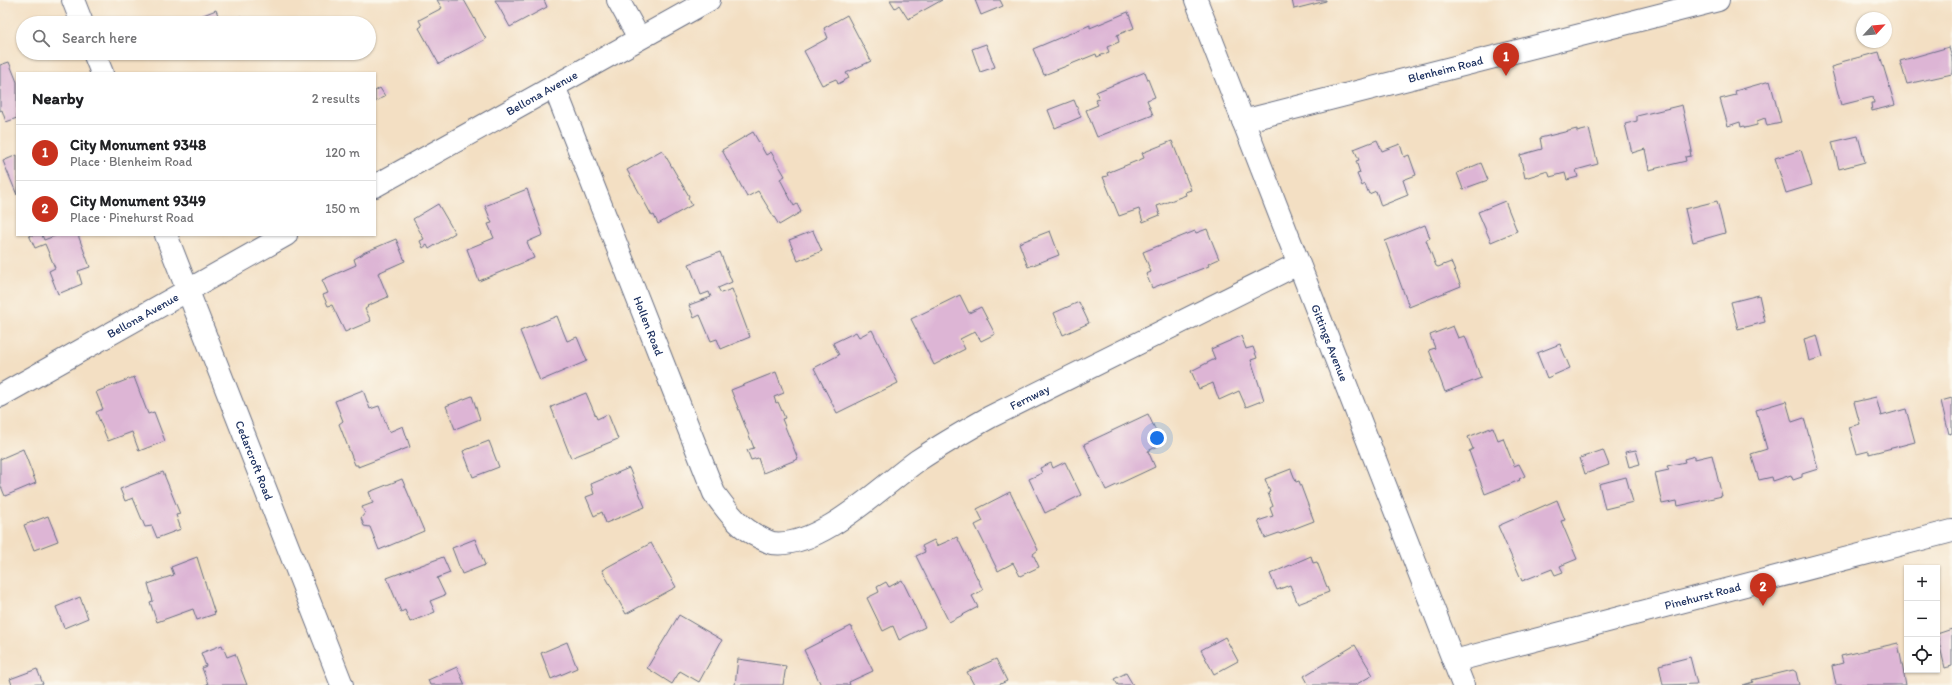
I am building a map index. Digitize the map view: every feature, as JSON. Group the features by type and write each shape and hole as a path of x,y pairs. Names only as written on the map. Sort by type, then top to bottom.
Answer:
{"street":[{"path":"73,0 79,16"},
{"path":"618,0 639,38"},
{"name":"Bellona Avenue","path":"376,185 709,0"},
{"name":"Gittings Avenue","path":"1196,0 1463,685"},
{"name":"Blenheim Road","path":"1243,122 1718,0"},
{"path":"97,60 102,72"},
{"name":"Hollen Road","path":"554,86 714,493 731,517 748,532 772,543"},
{"name":"Cedarcroft Road","path":"166,236 342,685"},
{"name":"Bellona Avenue","path":"0,396 284,236"},
{"name":"Fernway","path":"772,543 796,541 822,531 850,513 918,461 954,437 990,417 1298,264"},
{"name":"Pinehurst Road","path":"1454,661 1952,531"}],"building":[{"path":"437,0 464,0 486,39 439,64 419,28 422,26 419,20 442,8"},
{"path":"495,0 544,0 547,7 510,27"},
{"path":"890,0 942,0 908,19 899,5 895,8"},
{"path":"975,0 1000,0 1003,6 981,15"},
{"path":"1292,0 1326,0 1326,1 1294,9"},
{"path":"216,10 218,16 201,16"},
{"path":"1128,12 1134,28 1117,35 1119,42 1107,47 1109,52 1097,57 1096,54 1044,75 1033,49 1090,25 1090,28"},
{"path":"847,15 871,61 846,73 849,78 838,84 836,79 822,85 804,51 828,38 824,28"},
{"path":"986,44 995,67 980,72 972,49"},
{"path":"1949,47 1952,57 1952,74 1907,84 1900,61"},
{"path":"1879,52 1895,105 1872,111 1871,103 1874,103 1873,97 1841,105 1831,67 1842,64 1841,62"},
{"path":"9,62 16,80 16,118 6,122 2,110 0,111 0,65"},
{"path":"1145,72 1155,97 1147,100 1153,115 1097,137 1086,110 1098,105 1095,100 1099,99 1096,92"},
{"path":"1770,81 1781,123 1767,126 1765,118 1757,121 1757,125 1745,128 1744,126 1741,127 1740,122 1728,126 1720,99 1736,95 1735,91"},
{"path":"380,88 385,96 376,101 376,90"},
{"path":"1074,100 1081,117 1055,128 1048,110"},
{"path":"1682,105 1692,151 1690,151 1691,156 1685,157 1686,161 1649,170 1645,149 1632,153 1625,124 1637,121 1637,116"},
{"path":"1577,129 1577,132 1589,129 1598,164 1576,170 1578,177 1567,180 1565,173 1550,177 1548,171 1525,178 1520,155 1542,149 1540,138"},
{"path":"753,132 766,155 771,152 785,176 780,179 794,206 797,204 801,212 779,225 758,191 747,197 722,150"},
{"path":"1858,136 1865,162 1839,169 1832,142"},
{"path":"1377,140 1382,151 1400,144 1404,157 1409,155 1416,175 1403,180 1408,195 1381,206 1376,191 1369,194 1365,184 1362,186 1357,174 1360,173 1356,161 1359,160 1354,149"},
{"path":"1172,141 1191,190 1185,192 1186,195 1157,206 1160,215 1143,222 1139,209 1119,216 1103,177 1108,176 1107,173 1144,158 1142,153"},
{"path":"662,150 689,196 688,198 692,205 658,224 654,215 652,216 627,170"},
{"path":"1801,150 1812,185 1786,193 1775,158"},
{"path":"16,155 16,193 3,161"},
{"path":"1481,163 1488,180 1463,189 1457,173"},
{"path":"527,189 543,235 527,242 534,258 479,281 467,249 494,238 488,224 492,223 485,206"},
{"path":"1505,201 1517,231 1491,242 1478,212"},
{"path":"1717,201 1725,233 1693,242 1685,209"},
{"path":"438,204 455,233 429,249 427,245 423,248 420,241 424,239 413,219"},
{"path":"1425,225 1430,238 1426,240 1436,266 1438,267 1451,262 1461,286 1409,307 1385,241"},
{"path":"1207,229 1219,259 1208,264 1209,266 1152,288 1146,274 1151,272 1143,252 1195,231 1196,233"},
{"path":"813,231 822,251 798,261 789,240"},
{"path":"1050,231 1059,255 1028,267 1019,243"},
{"path":"29,236 42,236 44,240 54,236 78,236 90,267 78,271 82,284 58,294 49,271 55,268 45,244 35,248"},
{"path":"396,239 405,261 378,273 388,297 367,306 368,307 365,309 371,321 345,332 332,305 328,306 323,295 328,293 322,280 356,265 354,259 363,253"},
{"path":"720,252 732,282 718,288 721,293 732,289 750,337 721,349 717,339 711,341 700,315 694,318 689,305 711,297 709,292 701,295 689,264"},
{"path":"960,295 969,313 981,307 995,334 981,341 975,331 960,339 965,349 934,365 911,319"},
{"path":"1759,295 1765,322 1738,329 1731,302"},
{"path":"1079,302 1089,323 1063,335 1054,313"},
{"path":"557,316 567,341 577,337 587,361 540,381 520,331"},
{"path":"1453,326 1458,338 1465,336 1481,378 1445,392 1429,350 1435,348 1430,335"},
{"path":"872,330 898,383 837,413 814,368 839,355 833,343 856,332 859,337"},
{"path":"1817,335 1823,357 1809,361 1804,339"},
{"path":"1241,336 1246,349 1253,347 1257,358 1251,360 1264,400 1246,407 1239,391 1219,400 1213,383 1199,389 1191,371 1215,359 1211,349"},
{"path":"1560,344 1570,368 1547,378 1537,353"},
{"path":"776,372 784,393 774,397 776,403 778,402 785,418 782,419 798,459 763,473 758,458 751,460 747,450 754,448 731,390"},
{"path":"134,377 148,414 154,412 165,441 139,451 132,432 108,441 96,412 103,409 96,392"},
{"path":"363,390 370,409 379,406 389,432 403,426 410,447 358,467 358,465 355,465 339,424 343,421 335,401"},
{"path":"586,393 597,419 608,414 618,439 571,458 551,407"},
{"path":"472,396 480,419 455,429 446,406"},
{"path":"1876,397 1881,416 1906,409 1915,442 1869,454 1869,451 1857,454 1849,427 1860,424 1854,402"},
{"path":"1952,398 1952,433 1949,434 1941,401"},
{"path":"1786,401 1792,422 1804,418 1818,469 1802,474 1802,477 1793,480 1791,475 1773,481 1772,477 1759,480 1751,454 1767,449 1756,410"},
{"path":"1148,414 1162,444 1148,451 1155,467 1106,490 1084,444"},
{"path":"1493,427 1498,440 1503,438 1514,466 1519,464 1525,476 1519,479 1520,480 1485,494 1469,451 1473,449 1468,437"},
{"path":"489,441 499,467 473,477 463,451"},
{"path":"23,449 36,483 5,496 0,484 0,459"},
{"path":"1603,450 1609,465 1585,474 1580,458"},
{"path":"1636,450 1640,464 1629,467 1625,452"},
{"path":"1712,455 1722,496 1678,506 1677,501 1662,504 1655,473 1669,470 1667,466 1685,462 1684,459 1695,456 1695,459"},
{"path":"1065,462 1081,495 1045,513 1029,479 1042,473 1040,468 1051,463 1053,468"},
{"path":"629,468 645,507 606,523 602,512 594,516 586,497 594,494 591,484"},
{"path":"1291,469 1296,482 1299,481 1314,521 1265,538 1258,521 1273,516 1270,508 1273,506 1265,479"},
{"path":"163,472 180,514 176,515 181,529 157,538 152,526 145,527 133,498 125,501 120,489"},
{"path":"1626,477 1633,502 1605,509 1599,484"},
{"path":"402,479 424,531 379,550 370,527 364,526 361,518 365,513 362,507 373,503 369,492"},
{"path":"1010,492 1038,550 1033,554 1039,567 1020,576 1013,563 998,571 975,525 983,521 977,509"},
{"path":"1557,500 1565,520 1561,521 1577,559 1560,566 1563,572 1555,575 1552,569 1522,581 1498,526"},
{"path":"48,516 58,541 34,550 24,525"},
{"path":"957,537 983,590 972,596 978,607 949,622 916,556 925,552 922,546 934,540 937,546"},
{"path":"475,539 485,565 462,574 452,548"},
{"path":"651,543 676,587 626,614 602,570"},
{"path":"1311,556 1313,563 1317,562 1329,592 1298,604 1290,585 1277,590 1270,574"},
{"path":"197,557 215,614 197,620 193,609 157,622 150,602 153,601 148,584 174,575 171,567"},
{"path":"443,557 450,573 437,578 445,595 430,601 435,612 410,622 405,610 401,612 387,578"},
{"path":"902,580 925,627 899,640 893,626 883,631 867,598 879,592 877,587 886,582 889,587"},
{"path":"80,597 88,618 64,628 56,607"},
{"path":"679,615 722,640 699,682 680,671 672,684 647,668"},
{"path":"851,626 873,671 849,682 850,685 821,685 804,650"},
{"path":"1952,629 1952,666 1945,668 1940,647 1940,633"},
{"path":"1225,637 1238,661 1214,674 1201,650"},
{"path":"567,642 577,668 551,679 541,653"},
{"path":"1898,643 1906,685 1836,685 1832,666 1843,663 1841,656"},
{"path":"222,645 227,657 235,654 247,685 205,685 208,684 202,668 206,666 201,653"},
{"path":"1355,645 1373,675 1355,685 1309,685 1304,676"},
{"path":"1690,657 1697,684 1663,685 1659,665"},
{"path":"738,659 786,666 783,685 735,685"},
{"path":"996,659 1007,681 998,685 974,685 967,672"},
{"path":"457,667 465,685 430,685 428,680"},
{"path":"37,669 43,684 12,685 10,679"},
{"path":"1793,670 1796,672 1799,685 1743,685 1753,682 1752,680"},
{"path":"1126,673 1133,685 1118,685 1114,679"}],"place":[{"name":"City Monument 9348","path":"1506,76"},
{"name":"City Monument 9349","path":"1763,606"}]}
